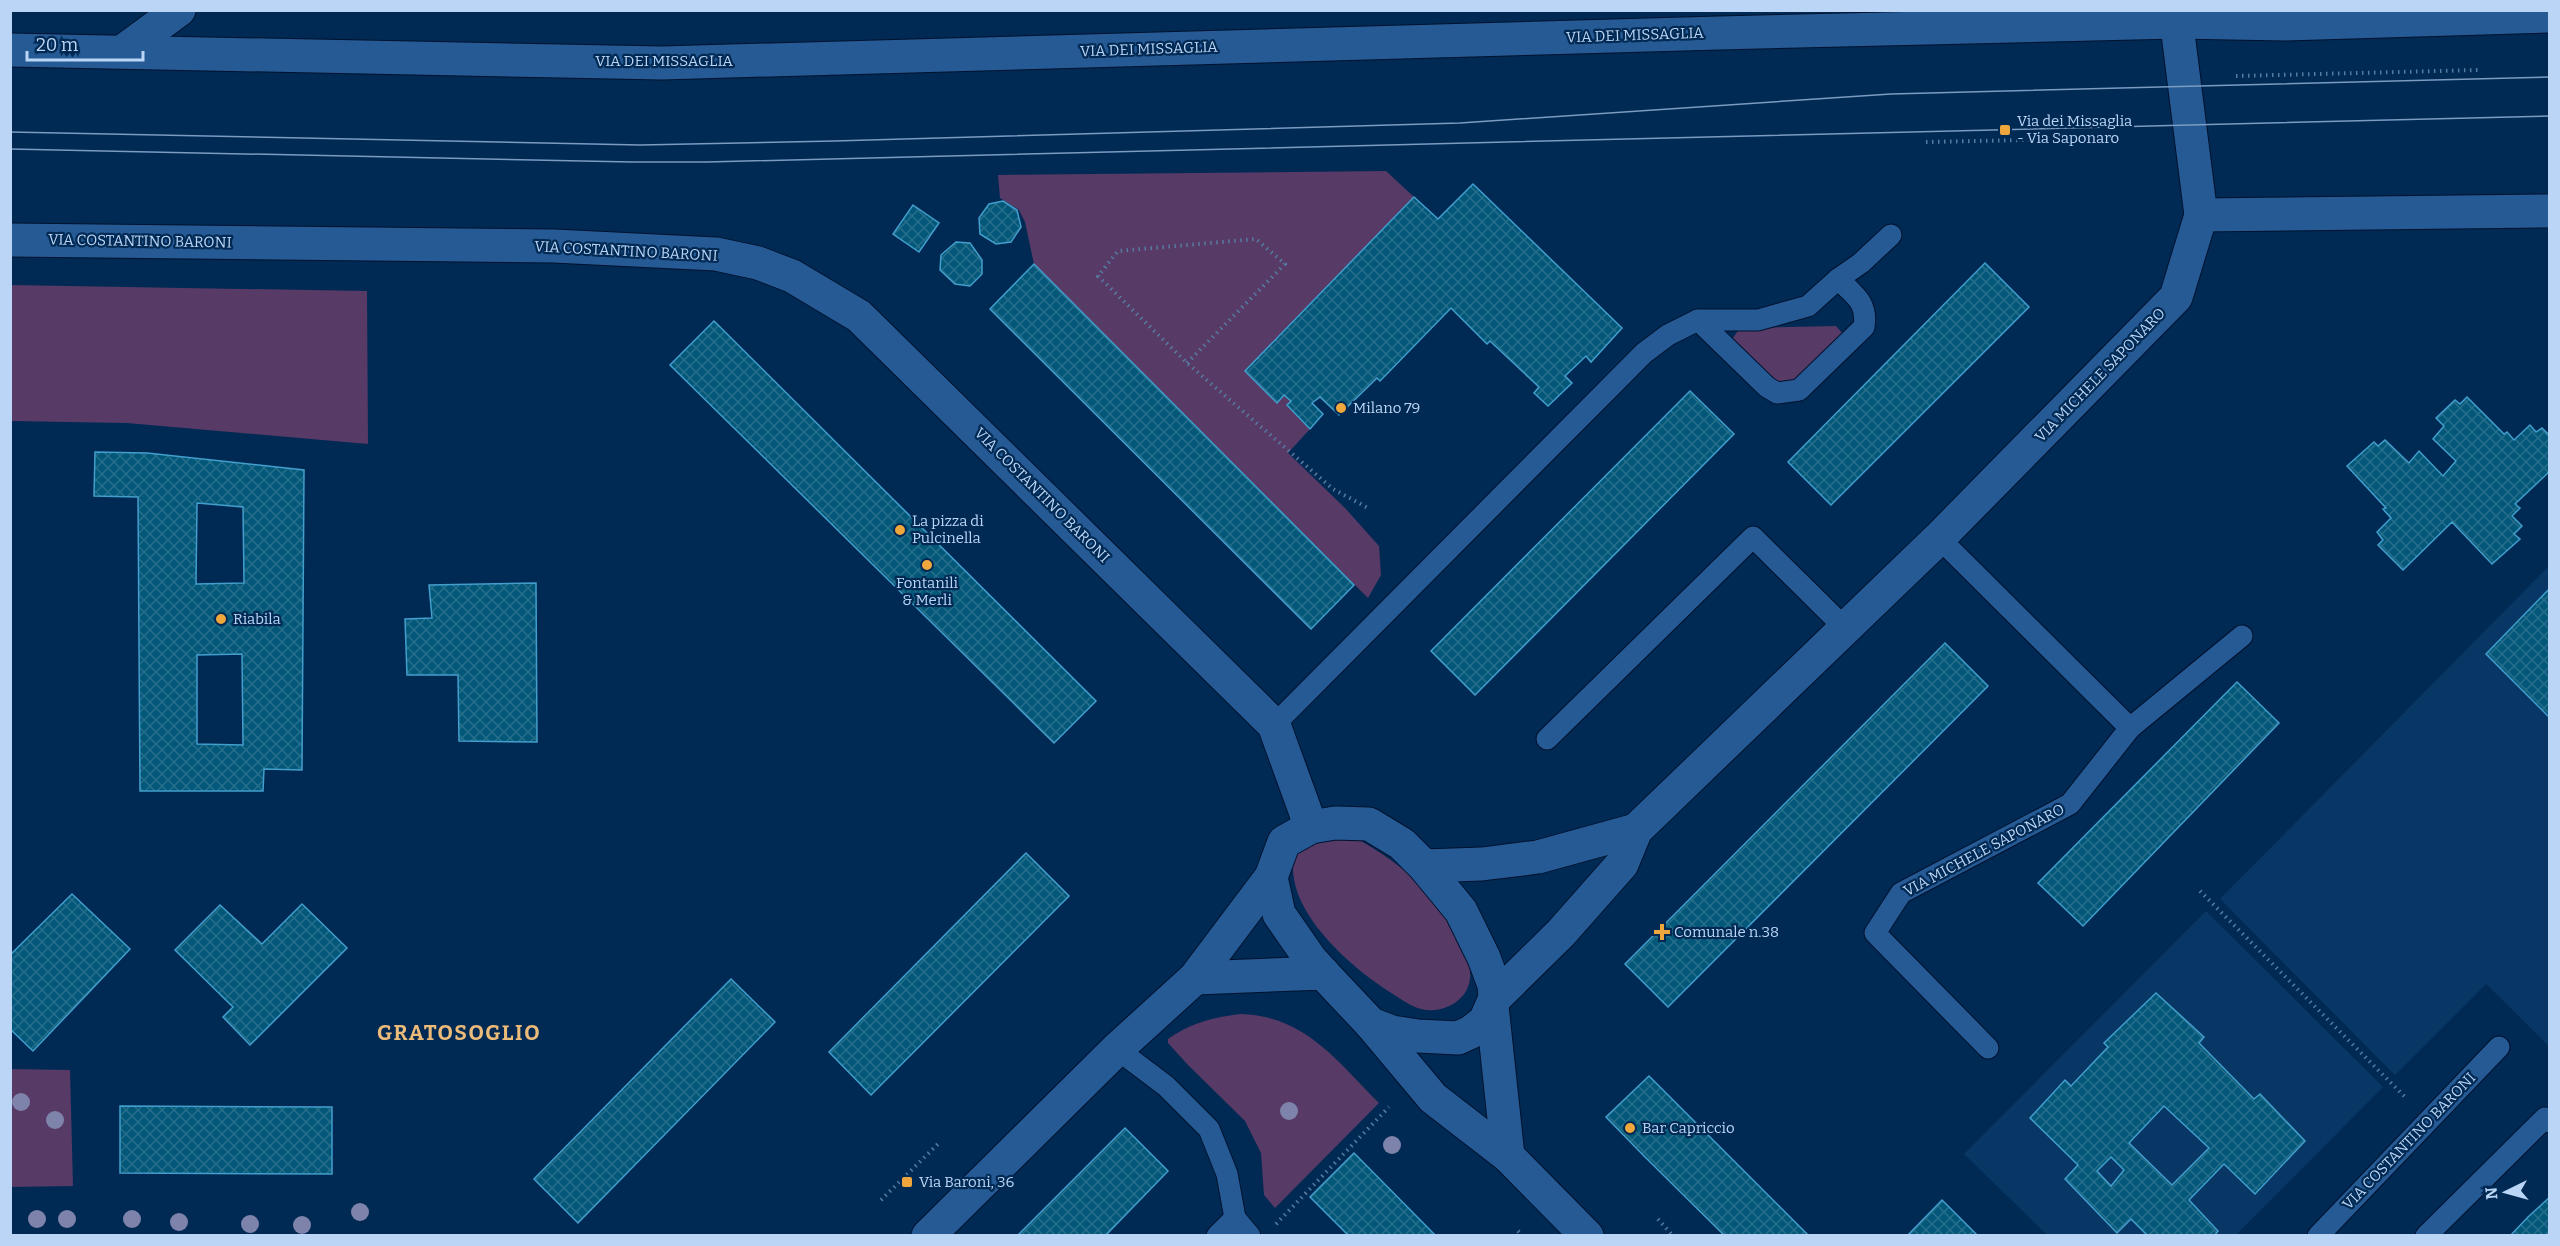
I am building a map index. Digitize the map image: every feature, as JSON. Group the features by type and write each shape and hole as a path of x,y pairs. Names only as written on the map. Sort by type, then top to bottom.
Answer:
{"street":[{"path":"123,51 179,10"},
{"name":"VIA DEI MISSAGLIA","path":"10,50 662,63 2176,16 2266,25 2550,16"},
{"name":"VIA MICHELE SAPONARO","path":"1494,1002 1561,933 1622,864 1636,830 1939,538 2176,297 2201,215 2176,16"},
{"path":"2201,215 2550,211"},
{"name":"VIA COSTANTINO BARONI","path":"10,240 555,246 716,254 758,263 792,276 859,316 1274,725 1311,827"},
{"path":"928,1236 1118,1049 1196,978 1271,878 1284,843 1311,827 1335,823 1369,824 1402,844 1424,866 1461,911 1484,958 1494,985 1508,1156"},
{"name":"VIA MICHELE SAPONARO","path":"1424,866 1482,864 1538,857 1636,830"},
{"path":"1271,878 1279,914 1311,960 1371,1024 1433,1098 1508,1156 1587,1236"},
{"path":"1196,978 1323,973"},
{"path":"1371,1024 1392,1032 1458,1038 1471,1032 1485,1021 1494,1002"}],"lane":[{"path":"1274,725 1644,353 1668,335 1698,320 1758,320 1808,306 1891,235"},
{"path":"1698,320 1767,387 1777,393 1799,390 1864,327 1866,316 1863,305 1838,279"},
{"path":"1547,739 1753,537 1846,628"},
{"path":"1939,538 2130,728"},
{"name":"VIA MICHELE SAPONARO","path":"1988,1048 1875,933 1901,893 2070,804 2130,728 2242,636"},
{"name":"VIA COSTANTINO BARONI","path":"2318,1236 2499,1047"},
{"path":"1118,1049 1166,1086 1209,1129 1227,1174 1235,1218 1250,1236"},
{"path":"2426,1236 2545,1118 2550,1122"},
{"path":"1217,1236 1235,1218"}],"path":[{"path":"2236,76 2478,70"},
{"path":"1926,142 2120,138"},
{"path":"1187,363 1285,264 1256,239 1118,251 1098,276 1187,363 1276,437 1333,489 1368,508"},
{"path":"2200,891 2429,1121"},
{"path":"1273,1227 1389,1107"},
{"path":"881,1200 940,1143"},
{"path":"1658,1219 1673,1236"},
{"path":"1518,1231 1523,1236"}],"shaded area":[{"path":"1386,171 1414,197 1245,371 1277,403 1284,395 1291,401 1287,405 1310,429 1288,453 1345,508 1379,546 1381,575 1368,598 1034,264 1025,222 1019,210 1000,198 998,175"},
{"path":"11,285 367,291 368,444 127,423 11,421"},
{"path":"1836,326 1843,334 1801,383 1779,386 1730,342 1740,328"},
{"path":"2549,566 2549,1046 2486,984 2395,1075 2220,899"},
{"path":"1350,835 1400,867 1422,886 1442,909 1454,930 1469,965 1470,981 1462,996 1448,1007 1430,1010 1418,1008 1377,983 1343,956 1327,939 1313,922 1302,903 1295,884 1293,865 1296,852 1302,843 1319,837"},
{"path":"2206,911 2383,1087 2236,1235 2047,1235 1964,1154"},
{"path":"1241,1014 1264,1017 1302,1032 1334,1057 1379,1103 1275,1208 1264,1195 1261,1153 1245,1121 1168,1043 1168,1039 1176,1033 1194,1025"},
{"path":"11,1069 70,1070 73,1186 11,1187"}],"building":[{"path":"1473,184 1622,328 1591,362 1586,356 1565,376 1572,383 1548,406 1534,393 1539,387 1490,341 1487,344 1451,308 1380,381 1377,378 1339,415 1320,397 1312,403 1323,414 1310,429 1287,405 1291,401 1284,395 1277,403 1245,371 1414,197 1438,219"},
{"path":"1003,201 1017,210 1021,227 1011,242 996,244 980,234 979,218 989,204"},
{"path":"913,205 939,223 919,252 893,234"},
{"path":"956,242 970,243 982,260 982,274 970,286 955,284 940,270 941,255"},
{"path":"1985,263 2029,307 1831,505 1788,462"},
{"path":"1034,264 1354,585 1311,629 990,309"},
{"path":"714,321 1096,701 1054,743 670,365"},
{"path":"1690,391 1734,434 1475,695 1431,651"},
{"path":"2467,397 2504,434 2507,432 2514,440 2530,425 2536,432 2542,428 2550,436 2550,471 2515,504 2520,508 2512,516 2522,526 2514,534 2520,539 2492,564 2452,522 2403,570 2378,545 2383,540 2377,532 2391,518 2383,509 2386,508 2347,466 2374,442 2378,446 2385,440 2409,463 2419,451 2443,476 2456,461 2433,439 2444,426 2436,418 2455,400 2460,404"},
{"name":"Riabila","path":"95,452 147,453 304,470 302,770 264,769 263,791 140,791 138,497 94,496","holes":["197,503 243,507 244,583 196,584","242,654 243,745 197,744 197,655"]},
{"path":"536,583 537,742 459,741 458,675 407,675 405,619 432,618 429,585"},
{"path":"2550,588 2550,718 2486,654"},
{"path":"1945,643 1988,686 1668,1007 1625,964"},
{"path":"2237,682 2279,723 2083,926 2038,883"},
{"path":"1026,853 1069,896 871,1095 829,1052"},
{"path":"72,894 130,949 33,1051 10,1029 10,955"},
{"path":"302,904 347,948 250,1045 223,1017 233,1007 175,950 220,905 262,944"},
{"path":"731,979 775,1022 578,1223 534,1179"},
{"path":"2156,993 2204,1037 2199,1043 2254,1099 2260,1094 2305,1141 2255,1194 2224,1164 2189,1200 2218,1231 2214,1236 2148,1236 2131,1219 2117,1233 2065,1179 2078,1165 2030,1118 2065,1080 2071,1086 2108,1047 2104,1043","holes":["2164,1106 2209,1148 2172,1185 2129,1143","2111,1157 2124,1170 2111,1186 2097,1171"]},
{"path":"1649,1076 1809,1236 1725,1236 1644,1156 1606,1117"},
{"path":"120,1106 332,1107 332,1174 120,1173"},
{"path":"1125,1128 1168,1171 1105,1236 1017,1236"},
{"path":"1354,1153 1436,1236 1349,1236 1310,1197"},
{"path":"2550,1197 2550,1236 2510,1236 2528,1217"},
{"path":"1942,1200 1978,1236 1907,1236"}],"tram line":[{"path":"10,132 640,145 834,141 1460,123 1891,94 2550,77"},
{"path":"10,149 707,162 2550,116"}],"place":[{"name":"Via dei Missaglia - Via Saponaro","path":"2005,130"},
{"name":"Milano 79","path":"1341,408"},
{"name":"La pizza di Pulcinella","path":"900,530"},
{"name":"Fontanili & Merli","path":"927,565"},
{"name":"Riabila","path":"221,619"},
{"name":"Comunale n.38","path":"1662,932"},
{"name":"Bar Capriccio","path":"1630,1128"},
{"name":"Via Baroni, 36","path":"907,1182"}],"district":[{"name":"GRATOSOGLIO","path":"459,1033"}]}
